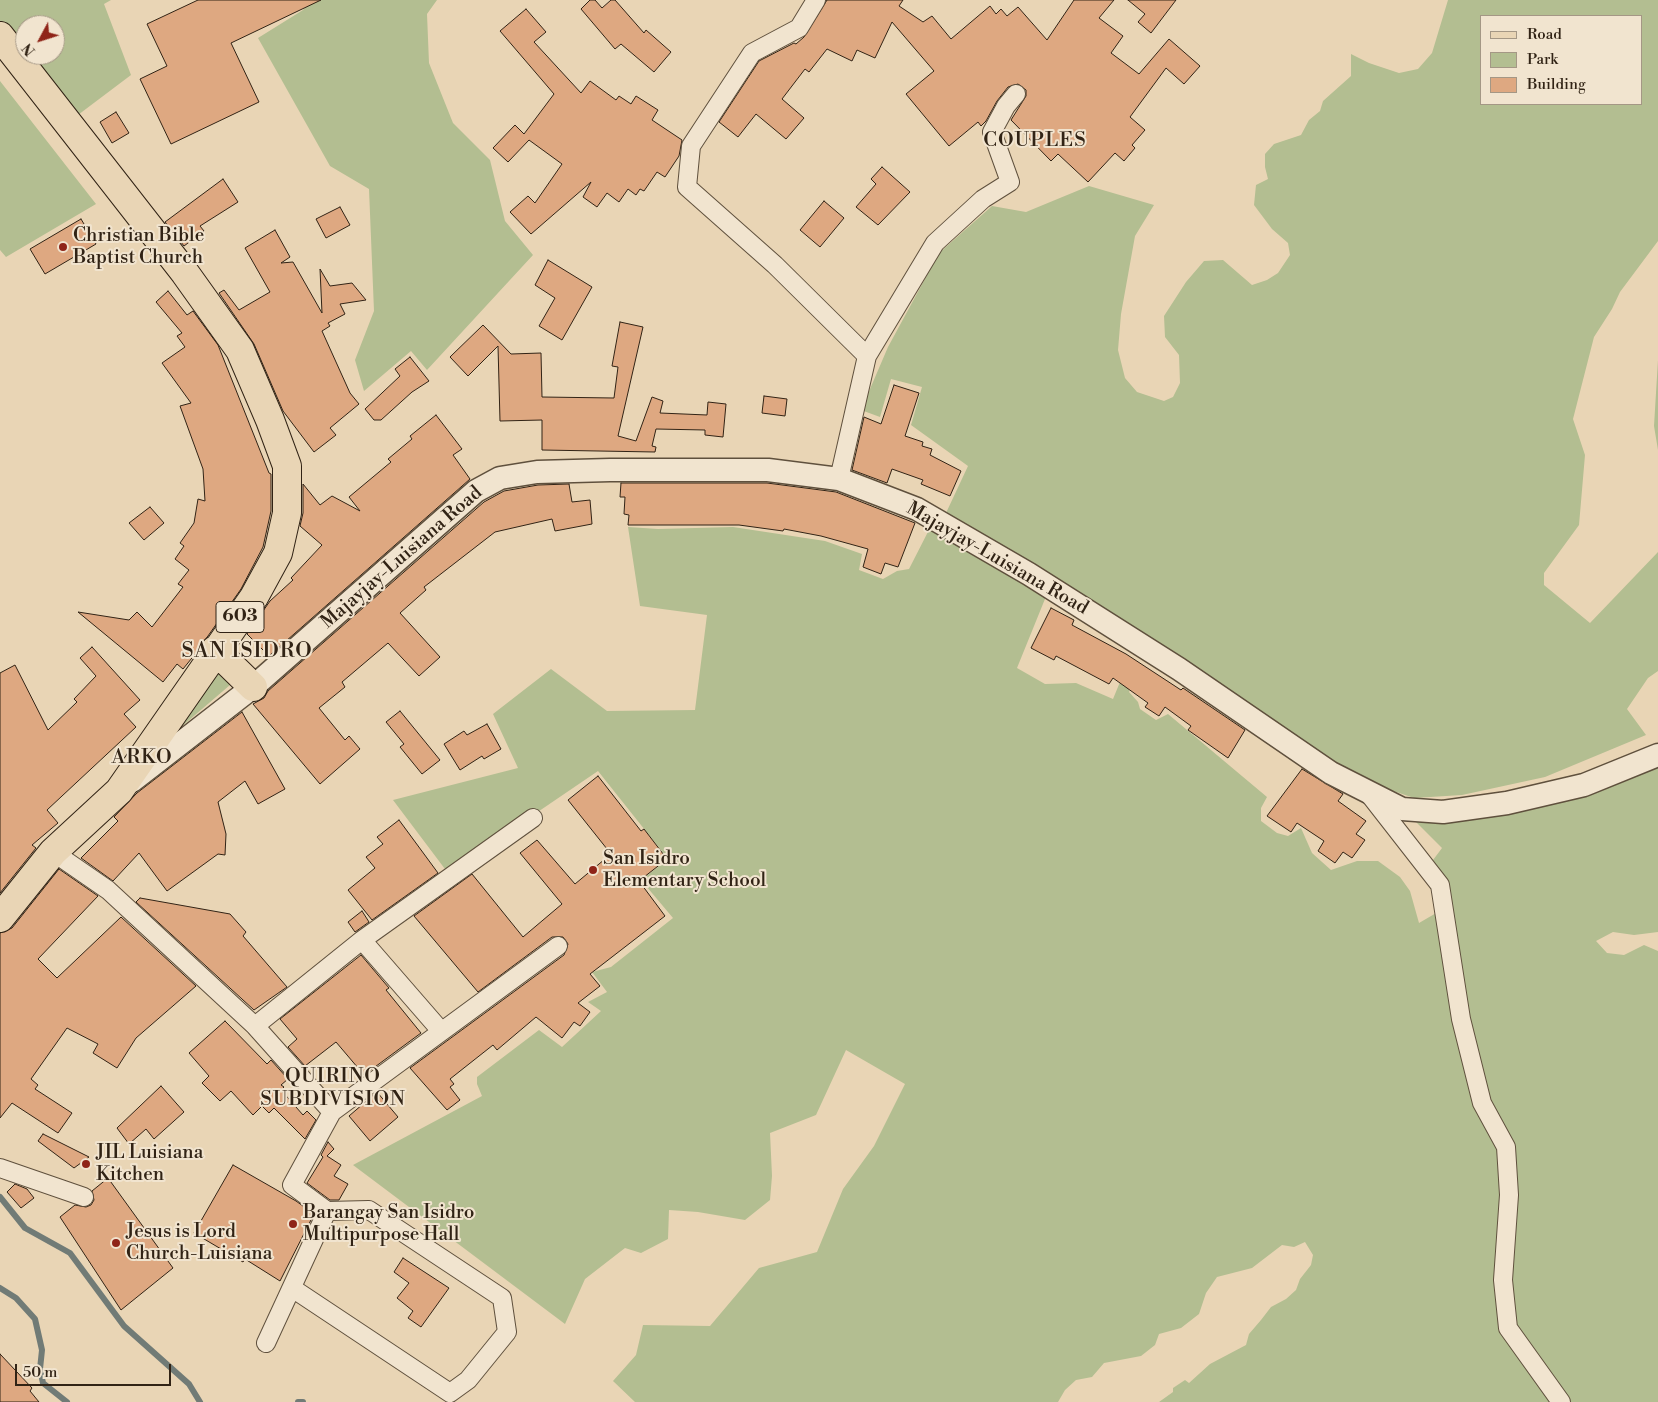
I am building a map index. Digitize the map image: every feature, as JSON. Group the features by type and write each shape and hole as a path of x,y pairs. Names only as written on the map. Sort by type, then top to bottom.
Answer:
{"main road":[{"name":"603","path":"0,36 185,273 240,350 270,420 287,466 287,513 278,553 254,597 215,650 120,791 53,852 0,918"},
{"path":"215,650 253,687"}],"street":[{"path":"816,0 799,28 752,53 691,146 687,187 775,265 867,356"},
{"path":"839,479 867,356 935,243 983,199 1010,182 992,132 1006,106 1016,94"},
{"name":"Majayjay-Luisiana Road","path":"120,791 253,687 476,490 500,478 537,472 620,470 768,470 839,479 916,509 1029,574 1180,669 1332,773 1402,809 1452,811 1507,803 1584,786 1658,755"},
{"path":"1367,791 1440,885 1460,1019 1482,1103 1506,1147 1509,1195 1503,1280 1508,1328 1561,1402"},
{"path":"255,1026 362,940 533,818"},
{"path":"53,852 108,890 255,1026 332,1112"},
{"path":"362,940 441,1031"},
{"path":"292,1288 450,1393 468,1380 507,1332 502,1298 369,1210 327,1211 292,1185 332,1112 558,946"},
{"path":"0,1168 84,1197"},
{"path":"266,1343 327,1211"}],"green space":[{"path":"0,0 111,0 104,4 131,75 66,124 21,65 65,65 65,15 15,15 15,58 0,38"},
{"path":"311,0 437,0 427,14 429,63 453,123 490,160 505,221 533,255 427,370 411,351 364,391 355,360 374,311 369,189 330,166 258,38 303,10"},
{"path":"1448,0 1658,0 1658,241 1620,292 1612,309 1594,337 1573,419 1585,455 1579,525 1544,573 1544,585 1590,623 1658,552 1658,671 1648,678 1627,709 1646,735 1545,777 1462,795 1414,798 1358,779 1110,615 946,513 968,466 911,425 922,387 891,379 880,417 861,410 888,347 939,253 992,206 1026,212 1089,186 1154,205 1135,236 1121,314 1118,350 1125,378 1137,392 1164,401 1173,397 1180,383 1179,355 1165,337 1164,316 1186,282 1204,261 1223,260 1252,285 1267,280 1278,273 1290,255 1288,243 1272,229 1254,205 1256,185 1268,179 1265,167 1265,154 1274,144 1301,135 1309,120 1320,111 1323,101 1351,76 1351,54 1369,63 1399,73 1418,69 1432,53"},
{"path":"0,81 96,204 6,257 0,250"},
{"path":"1658,360 1658,450 1654,426"},
{"path":"932,524 1047,594 1017,668 1045,684 1076,683 1113,699 1120,682 1131,686 1129,692 1138,702 1140,709 1156,720 1168,714 1267,797 1261,808 1261,821 1277,833 1288,836 1301,828 1312,853 1331,870 1357,861 1378,861 1400,877 1410,891 1419,923 1450,905 1433,860 1442,848 1409,815 1452,815 1658,756 1658,932 1634,935 1613,932 1596,941 1607,953 1624,955 1644,945 1658,951 1658,1402 1159,1402 1173,1392 1173,1388 1185,1380 1189,1383 1210,1364 1246,1345 1249,1334 1271,1307 1286,1299 1296,1290 1300,1279 1311,1265 1313,1255 1305,1242 1294,1247 1282,1245 1252,1268 1217,1277 1206,1293 1199,1314 1181,1328 1159,1334 1155,1345 1141,1356 1104,1363 1092,1377 1076,1380 1065,1390 1058,1402 635,1402 613,1381 636,1355 643,1325 710,1326 759,1268 817,1252 843,1189 874,1146 905,1084 846,1050 816,1115 770,1133 772,1176 770,1200 745,1220 698,1212 669,1210 668,1239 641,1253 625,1248 585,1279 565,1324 353,1165 482,1096 477,1084 477,1077 539,1030 562,1047 601,1011 588,1002 607,992 592,972 611,967 673,918 641,880 668,859 598,771 448,873 393,800 518,768 493,714 551,669 607,711 695,710 707,615 640,606 628,527 658,529 733,527 825,541 862,554 859,570 883,579 897,571 909,569"},
{"path":"212,668 230,685 153,751"}],"building":[{"path":"198,0 321,0 231,43 259,102 171,144 140,79 167,66 147,24"},
{"path":"590,0 595,0 602,8 611,0 615,0 644,33 646,30 671,52 654,72 621,44 615,49 581,9"},
{"path":"827,0 903,0 899,6 923,22 932,16 951,39 990,6 996,14 1001,9 1007,16 1018,7 1047,40 1074,0 1114,0 1099,18 1123,36 1111,53 1139,74 1169,39 1200,66 1184,84 1166,68 1130,117 1145,130 1132,145 1135,148 1124,161 1115,153 1088,182 1058,154 1051,161 1011,120 1026,96 1026,90 1018,84 1008,87 981,126 978,122 949,146 906,94 934,71 892,22 875,58 857,50 852,61 827,49 809,72 805,69 782,99 804,118 786,139 756,114 738,137 719,122 759,61 794,43 796,44 804,37"},
{"path":"1128,0 1176,0 1151,33 1138,22 1145,14"},
{"path":"526,9 546,32 534,42 581,93 590,81 616,100 619,96 631,104 636,96 658,110 652,120 682,140 679,156 665,177 657,172 644,191 640,189 636,195 628,189 619,202 607,193 597,207 583,197 591,182 531,234 510,212 528,196 535,203 562,164 529,140 508,162 493,148 515,125 524,134 554,94 500,31"},
{"path":"116,112 129,133 112,143 100,122"},
{"path":"882,167 910,192 878,225 856,207 876,184 871,179"},
{"path":"223,179 238,202 200,226 204,231 184,246 165,222"},
{"path":"824,201 844,218 820,247 800,230"},
{"path":"340,207 350,225 326,238 316,219"},
{"name":"Christian Bible Baptist Church","path":"81,219 96,244 45,274 30,249"},
{"path":"275,230 290,257 281,263 293,262 322,313 320,269 330,286 352,283 366,300 340,304 345,314 328,323 330,326 322,331 350,393 359,404 330,428 336,435 314,452 283,411 254,344 219,293 224,290 239,310 270,292 245,248"},
{"path":"548,260 592,287 562,340 539,326 555,298 535,285"},
{"path":"168,291 187,315 193,311 218,345 271,474 271,511 263,547 241,589 183,669 177,664 163,682 78,612 129,620 137,612 152,627 183,587 178,584 189,570 175,559 184,546 180,543 194,523 198,499 205,501 203,469 180,406 191,403 162,363 185,347 177,336 182,333 156,302"},
{"path":"620,322 643,327 618,436 636,441 652,397 663,401 660,413 707,415 708,402 726,404 723,437 705,435 705,430 656,429 652,446 656,447 655,452 542,450 542,420 500,421 498,346 468,376 450,357 483,325 511,354 541,353 542,397 614,398 618,367 612,366"},
{"path":"410,357 429,381 412,392 381,420 374,420 365,409 400,376 395,369"},
{"path":"894,385 919,393 905,436 923,442 922,446 932,449 930,455 961,471 950,496 921,484 923,480 892,469 887,483 852,470 864,417 881,424"},
{"path":"764,396 787,399 785,416 762,413"},
{"path":"436,415 462,449 453,455 470,479 269,656 247,634 270,601 293,580 291,578 322,545 300,526 303,513 303,484 320,505 332,496 360,511 349,497 391,462 388,459 412,439 410,436"},
{"path":"621,483 767,483 836,492 915,523 898,567 885,563 881,574 863,567 868,549 821,536 784,529 783,531 739,525 628,525 629,515 624,514 625,497 620,497"},
{"path":"569,484 572,502 590,500 592,524 555,531 552,519 495,532 424,587 426,590 400,613 440,657 419,676 388,643 342,682 345,687 319,708 345,740 349,736 360,749 320,784 253,704 264,698 268,691 484,502 504,491 538,485"},
{"path":"150,507 164,523 144,540 129,523"},
{"path":"1051,608 1074,620 1072,625 1126,654 1181,690 1183,688 1245,730 1228,758 1188,730 1191,726 1165,707 1159,716 1145,707 1148,703 1113,678 1109,684 1056,656 1054,660 1031,648"},
{"path":"92,647 140,700 124,714 136,727 47,810 58,823 32,845 36,848 0,893 0,673 15,665 48,730 77,702 74,699 96,676 80,658"},
{"path":"400,711 440,760 422,774 400,747 404,744 386,722"},
{"path":"242,712 285,789 258,804 245,781 218,802 226,834 225,855 218,854 167,891 139,853 113,881 81,858 118,821 114,817 137,793"},
{"path":"487,724 501,749 484,759 482,756 460,770 444,744 464,731 467,735"},
{"path":"1302,769 1343,794 1338,801 1366,821 1356,834 1365,840 1352,858 1343,852 1335,863 1318,851 1324,841 1297,823 1291,832 1267,816"},
{"path":"598,776 641,831 644,829 667,859 639,881 665,916 590,974 600,986 578,1003 590,1012 580,1026 574,1022 562,1038 536,1017 497,1050 493,1045 450,1079 454,1084 450,1087 460,1100 447,1110 410,1068 564,955 568,944 563,937 552,937 478,992 414,916 472,874 523,937 562,904 520,853 537,840 575,884 611,854 568,800"},
{"path":"399,820 438,873 372,920 348,890 375,868 366,857 383,844 377,837"},
{"path":"59,869 98,896 38,959 57,978 121,917 196,986 136,1038 117,1068 93,1053 98,1044 67,1028 31,1079 38,1085 35,1089 72,1113 58,1133 12,1103 0,1118 0,933 12,928"},
{"path":"140,898 230,914 246,932 243,936 287,987 254,1010 136,902"},
{"path":"362,911 369,922 355,932 348,922"},
{"path":"361,955 389,988 386,990 421,1033 364,1075 336,1042 305,1066 288,1047 297,1039 280,1019"},
{"path":"225,1021 267,1064 271,1060 288,1079 281,1085 284,1087 281,1090 303,1115 307,1111 316,1120 305,1139 274,1108 269,1113 262,1106 253,1115 231,1091 220,1101 202,1083 209,1076 189,1053"},
{"path":"161,1086 184,1112 154,1139 146,1129 129,1144 117,1128"},
{"path":"377,1092 398,1117 370,1141 349,1116"},
{"path":"43,1134 89,1157 74,1168 38,1141"},
{"path":"328,1142 334,1149 327,1156 341,1165 334,1176 348,1184 339,1200 330,1200 307,1183 323,1157 321,1155"},
{"path":"233,1165 296,1201 314,1214 280,1281 245,1259 243,1262 194,1233"},
{"name":"Jesus is Lord Church-Luisiana","path":"108,1178 173,1268 121,1310 60,1217 75,1205 86,1207 91,1205 94,1200 92,1191"},
{"path":"15,1184 27,1189 34,1198 21,1208 7,1192"},
{"path":"403,1258 449,1288 421,1327 408,1318 413,1311 397,1298 409,1283 394,1272"},
{"path":"0,1354 32,1388 30,1391 39,1402 0,1402"}],"waterway":[{"path":"0,1197 25,1228 70,1253 124,1326 189,1384 200,1402"},
{"path":"0,1288 16,1298 35,1319 42,1350 40,1369 43,1383 67,1402"},
{"path":"298,1402 303,1402"}],"place":[{"name":"Christian Bible Baptist Church","path":"63,247"},
{"name":"San Isidro Elementary School","path":"593,870"},
{"name":"JIL Luisiana Kitchen","path":"86,1164"},
{"name":"Barangay San Isidro Multipurpose Hall","path":"293,1224"},
{"name":"Jesus is Lord Church-Luisiana","path":"116,1243"}],"district":[{"name":"COUPLES","path":"1035,141"},
{"name":"SAN ISIDRO","path":"247,652"},
{"name":"ARKO","path":"142,758"},
{"name":"QUIRINO SUBDIVISION","path":"333,1088"}]}
